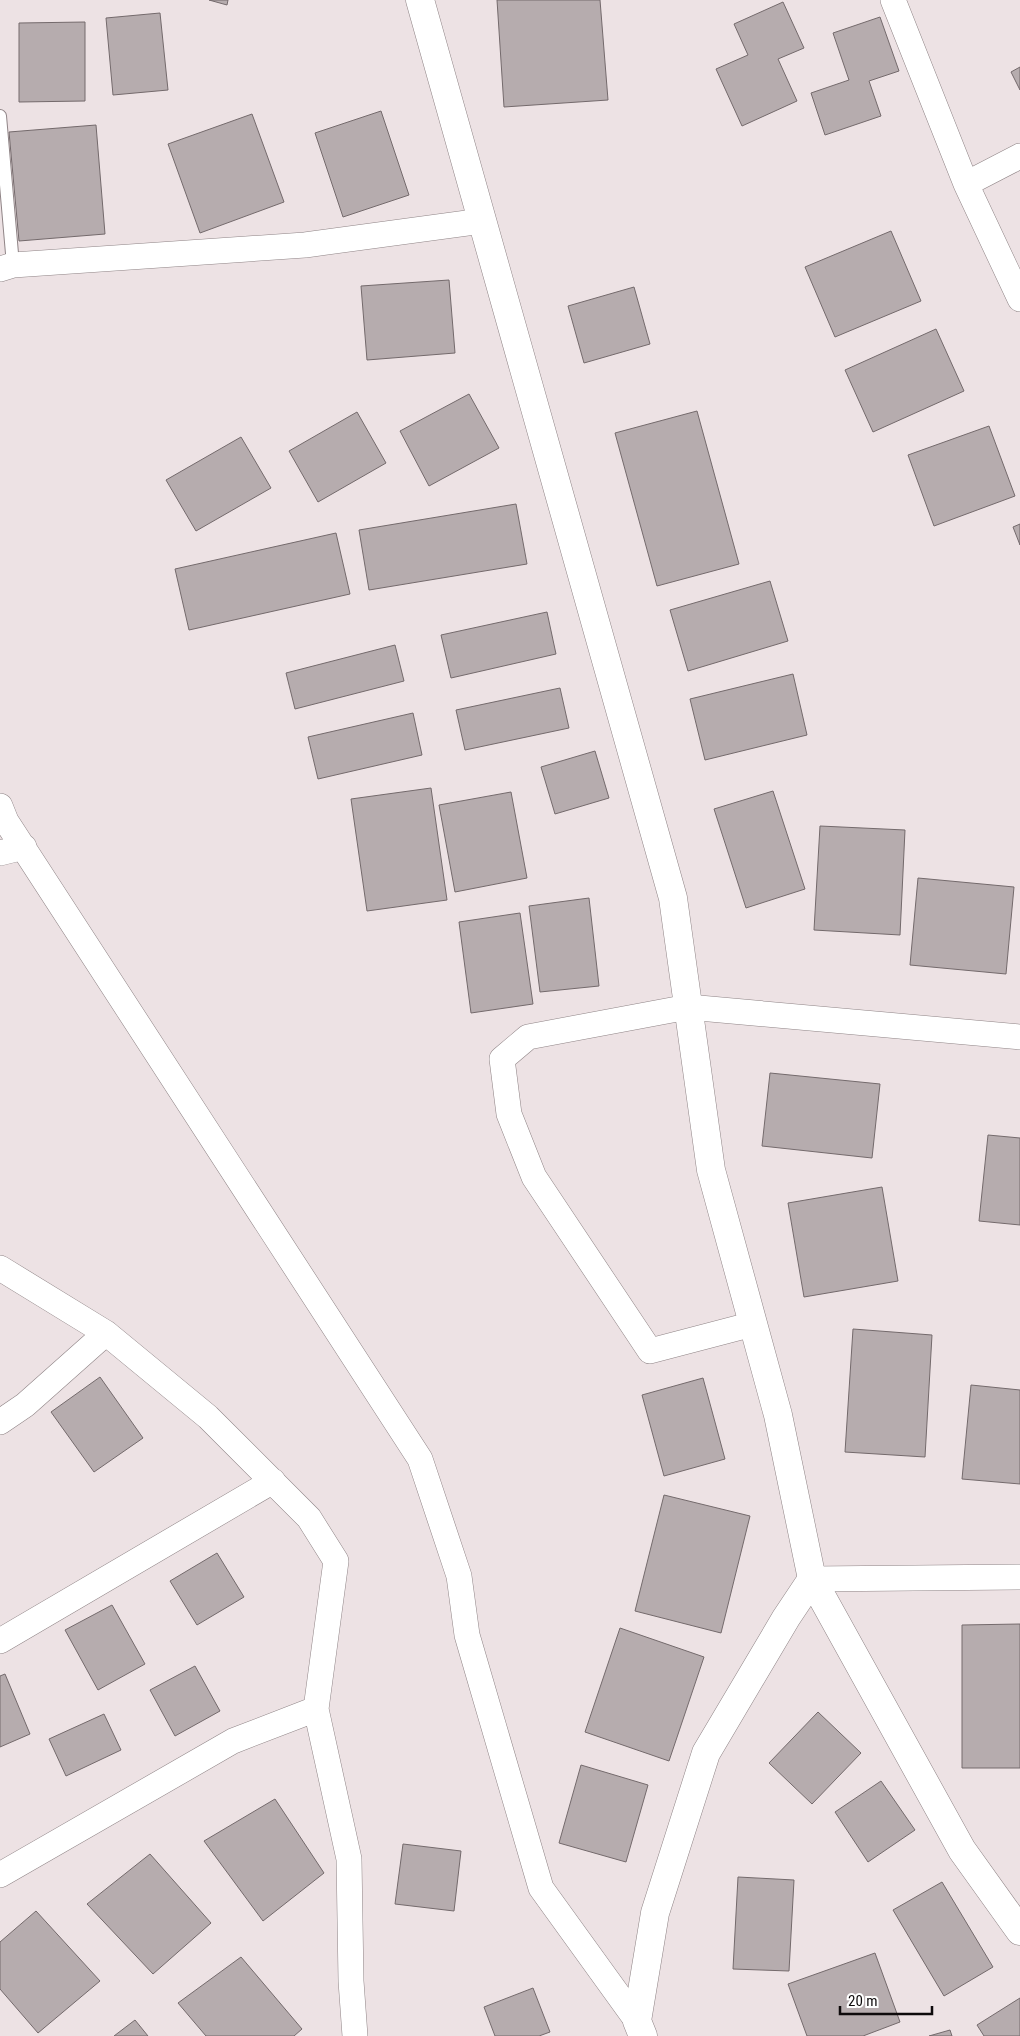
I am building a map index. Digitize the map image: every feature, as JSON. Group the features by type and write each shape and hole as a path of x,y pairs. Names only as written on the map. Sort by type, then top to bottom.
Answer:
{"street":[{"path":"420,0 673,898 711,1170 778,1415 812,1579 962,1850 1020,1930"},
{"path":"893,0 966,184 1020,299"},
{"path":"966,184 1020,156"},
{"path":"7,267 305,245 482,221"},
{"path":"0,806 6,820 420,1459 458,1576 467,1635 541,1888 640,2029"},
{"path":"0,853 24,847"},
{"path":"753,1324 650,1351 534,1178 509,1114 502,1059 528,1037 688,1007 1020,1037"},
{"path":"0,1268 106,1333 208,1417 309,1518 336,1561 316,1709 349,1859 351,1981 355,2036"},
{"path":"0,1422 25,1405 106,1333"},
{"path":"0,1641 273,1481"},
{"path":"812,1579 1020,1577"},
{"path":"640,2029 655,1913 706,1753 786,1618 812,1579"},
{"path":"0,1875 233,1741 316,1709"}],"lane":[{"path":"0,116 7,267"}],"building":[{"path":"209,0 228,0 227,5"},
{"path":"497,0 600,0 608,100 504,107"},
{"path":"783,2 804,48 778,59 797,101 742,126 716,69 748,55 734,24"},
{"path":"160,13 168,90 113,95 106,18"},
{"path":"880,17 899,71 869,81 881,116 825,135 811,93 849,80 833,33"},
{"path":"85,22 85,101 19,102 19,23"},
{"path":"1020,67 1020,90 1011,72"},
{"path":"381,111 409,195 343,217 315,133"},
{"path":"252,114 284,202 200,233 168,144"},
{"path":"96,125 105,234 19,241 9,132"},
{"path":"891,231 921,301 835,337 805,267"},
{"path":"449,280 455,353 367,360 361,286"},
{"path":"634,287 650,344 584,363 568,306"},
{"path":"936,329 964,391 873,432 845,370"},
{"path":"469,394 499,448 429,486 400,431"},
{"path":"697,411 739,564 657,586 615,433"},
{"path":"357,412 386,463 318,502 289,451"},
{"path":"989,426 1015,496 934,526 908,455"},
{"path":"241,437 271,488 196,531 166,480"},
{"path":"516,504 527,564 369,590 359,530"},
{"path":"1020,524 1020,545 1013,527"},
{"path":"336,533 350,594 189,630 175,569"},
{"path":"770,581 788,641 688,671 670,610"},
{"path":"547,612 556,654 451,678 441,635"},
{"path":"395,645 404,681 295,709 286,673"},
{"path":"793,674 807,735 705,760 690,699"},
{"path":"560,688 569,728 465,750 456,710"},
{"path":"413,713 422,755 318,779 308,737"},
{"path":"595,751 609,798 555,814 541,767"},
{"path":"431,788 447,900 367,911 351,799"},
{"path":"773,791 805,889 746,908 714,809"},
{"path":"511,792 527,878 455,892 439,805"},
{"path":"820,826 905,830 900,935 814,930"},
{"path":"918,878 1014,887 1006,974 910,965"},
{"path":"589,898 599,986 540,992 529,906"},
{"path":"520,913 533,1004 471,1013 459,922"},
{"path":"770,1073 880,1084 872,1158 762,1146"},
{"path":"988,1135 1020,1138 1020,1225 979,1221"},
{"path":"882,1187 898,1281 804,1297 788,1203"},
{"path":"853,1329 932,1335 925,1457 845,1452"},
{"path":"100,1377 143,1438 94,1472 51,1412"},
{"path":"703,1378 725,1459 664,1476 642,1395"},
{"path":"971,1385 1020,1390 1020,1484 962,1479"},
{"path":"664,1495 750,1516 721,1633 635,1611"},
{"path":"217,1553 244,1597 197,1625 170,1581"},
{"path":"112,1605 145,1664 98,1690 65,1630"},
{"path":"1020,1624 1020,1768 962,1768 962,1625"},
{"path":"620,1628 704,1657 669,1761 585,1732"},
{"path":"195,1666 220,1711 175,1736 150,1690"},
{"path":"5,1674 30,1734 0,1747 0,1676"},
{"path":"818,1712 861,1753 812,1804 769,1763"},
{"path":"104,1714 121,1750 66,1776 49,1739"},
{"path":"581,1765 648,1785 626,1862 559,1843"},
{"path":"881,1781 915,1830 868,1862 835,1812"},
{"path":"275,1799 324,1873 263,1921 204,1841"},
{"path":"403,1844 461,1851 454,1911 395,1904"},
{"path":"150,1854 211,1923 153,1974 87,1904"},
{"path":"738,1877 794,1880 789,1971 733,1969"},
{"path":"942,1882 993,1967 944,1996 893,1910"},
{"path":"36,1911 100,1981 38,2033 0,1989 0,1942"},
{"path":"875,1953 900,2022 863,2036 807,2036 788,1984"},
{"path":"241,1957 302,2029 294,2036 206,2036 178,2003"},
{"path":"533,1988 550,2032 539,2036 495,2036 484,2007"},
{"path":"1020,1998 1020,2036 984,2036 977,2025"},
{"path":"135,2020 148,2036 114,2036"},
{"path":"950,2030 952,2036 929,2036"}]}
